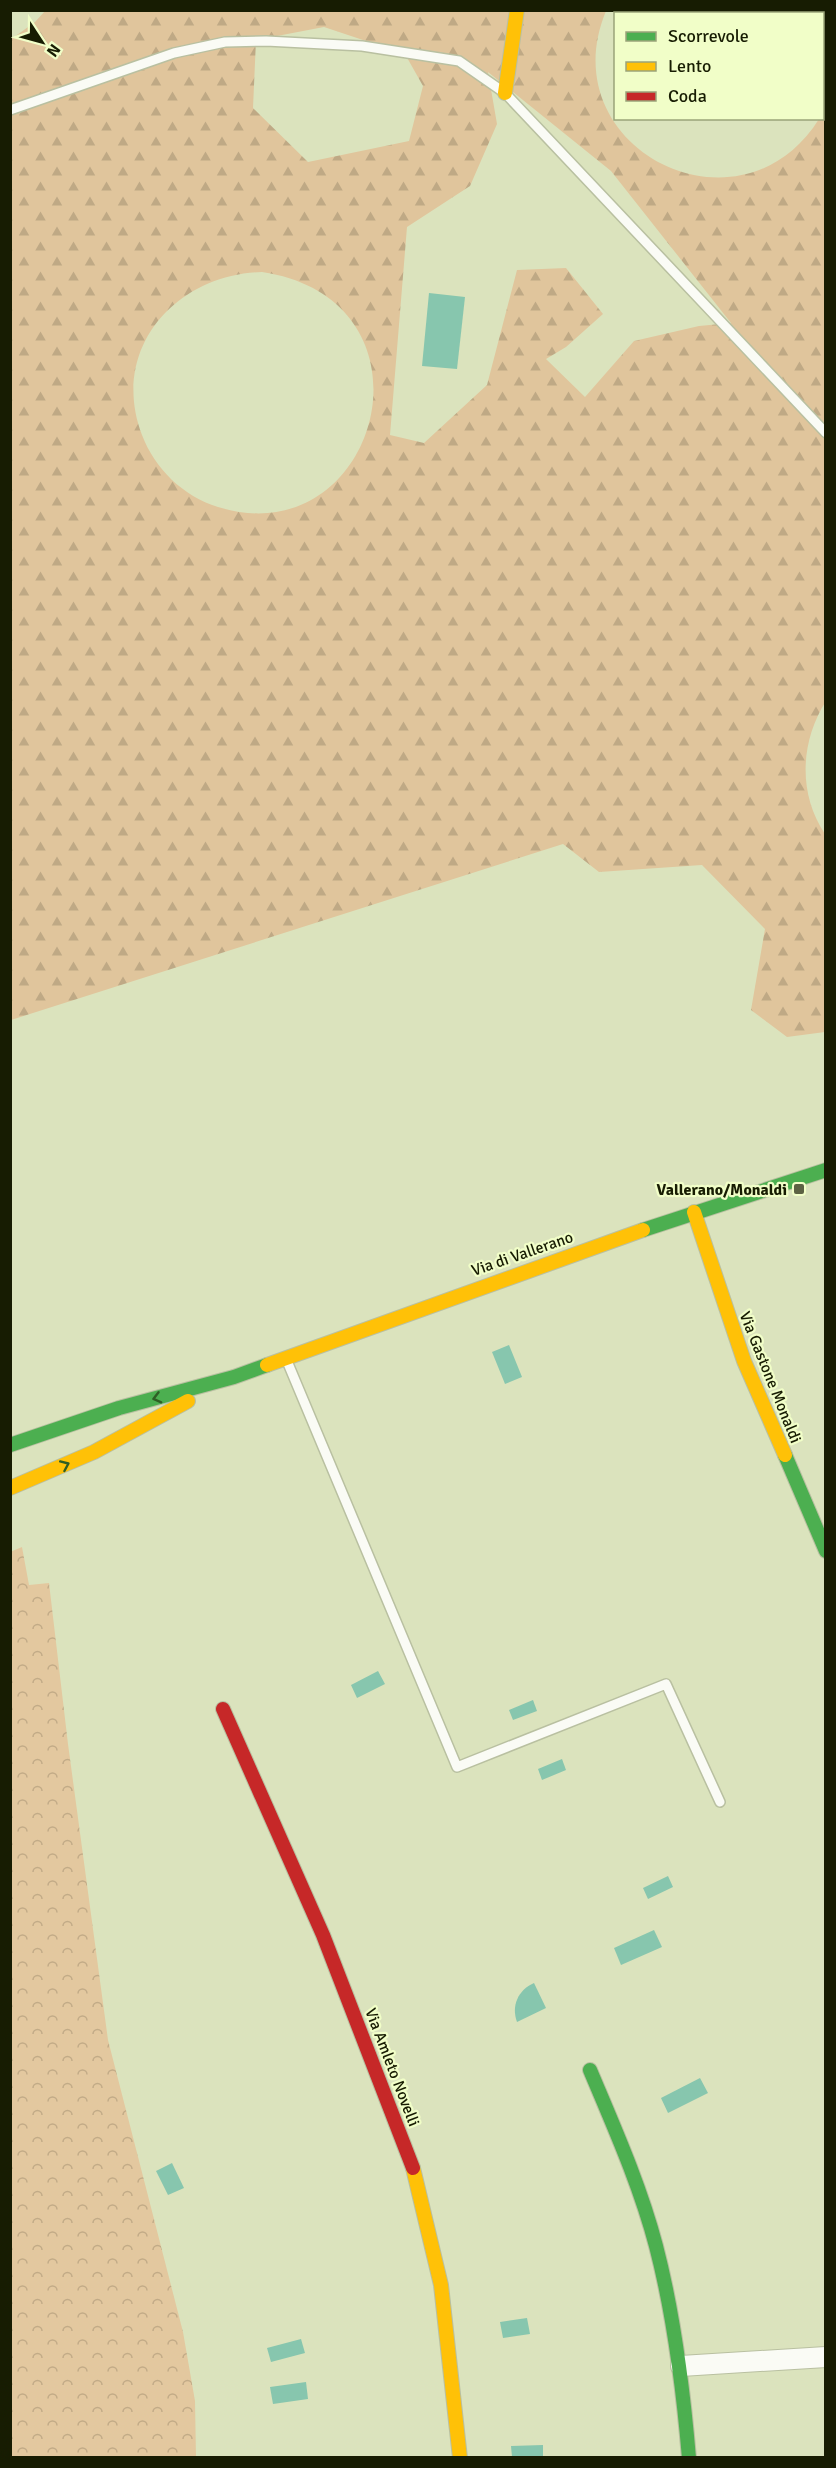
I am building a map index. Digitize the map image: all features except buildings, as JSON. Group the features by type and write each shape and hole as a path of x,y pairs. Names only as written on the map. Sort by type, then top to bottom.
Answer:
{"street":[{"path":"506,93 517,10"},
{"name":"Via di Vallerano","path":"10,1445 119,1408 234,1377 435,1302 694,1212 825,1170"},
{"name":"Via Gastone Monaldi","path":"694,1212 744,1361 825,1551"},
{"name":"Via di Vallerano","path":"10,1488 94,1452 234,1377"},
{"name":"Via Amleto Novelli","path":"223,1709 323,1935 416,2174 441,2285 460,2457"},
{"path":"590,2070 622,2144 656,2245 681,2366 689,2457"},
{"path":"681,2366 825,2357"}],"lane":[{"path":"10,110 174,53 225,42 266,41 362,46 459,60 506,93 825,433"},
{"path":"285,1358 458,1767 666,1684 720,1802"}],"green space":[{"path":"45,11 606,11 596,60 604,103 628,139 662,164 702,176 744,175 785,156 818,120 824,120 825,106 826,701 811,733 806,768 810,802 825,834 825,1032 787,1037 751,1010 765,929 702,865 599,872 563,844 11,1020 10,40 35,22","holes":["324,27 405,54 423,86 409,141 308,162 253,108 256,40","488,72 611,171 731,323 699,326 634,341 585,397 546,359 566,347 603,314 566,268 517,270 487,385 424,443 390,435 407,227 470,186 497,124","262,272 320,292 356,328 372,372 370,419 352,462 319,495 274,512 218,507 193,496 182,488 154,459 142,435 134,403 135,374 143,346 157,322 178,302 202,286 231,276"]},
{"path":"22,1547 29,1585 49,1583 108,2040 183,2332 195,2401 196,2457 11,2457 10,1552"}],"shaded area":[{"path":"429,293 465,297 457,369 422,366"},
{"path":"509,1345 522,1377 505,1384 492,1352"},
{"path":"378,1671 385,1684 357,1698 351,1685"},
{"path":"533,1700 537,1711 513,1720 509,1710"},
{"path":"562,1759 566,1770 542,1780 538,1769"},
{"path":"668,1876 673,1887 648,1899 643,1888"},
{"path":"654,1930 662,1947 621,1965 614,1948"},
{"path":"534,1983 546,2008 517,2022 515,2010 517,1999 528,1986"},
{"path":"700,2078 708,2093 668,2113 661,2098"},
{"path":"172,2163 184,2188 168,2195 156,2171"},
{"path":"527,2318 530,2334 503,2338 500,2322"},
{"path":"301,2339 305,2353 271,2362 267,2348"},
{"path":"306,2382 308,2399 273,2404 270,2387"},
{"path":"543,2445 543,2457 512,2457 511,2446"}],"traffic: fast":[{"path":"643,1230 826,1170"},
{"path":"10,1445 119,1408 234,1377 267,1365"},
{"path":"785,1455 826,1551"},
{"path":"590,2070 634,2179 656,2246 677,2351 689,2458"}],"traffic: slow":[{"path":"505,93 517,10"},
{"path":"694,1212 744,1361 785,1455"},
{"path":"267,1365 643,1230"},
{"path":"10,1488 94,1452 188,1401"},
{"path":"413,2168 441,2285 460,2458"}],"traffic: jam":[{"path":"223,1709 323,1935 413,2168"}],"place":[{"name":"Vallerano/Monaldi","path":"799,1189"}]}
